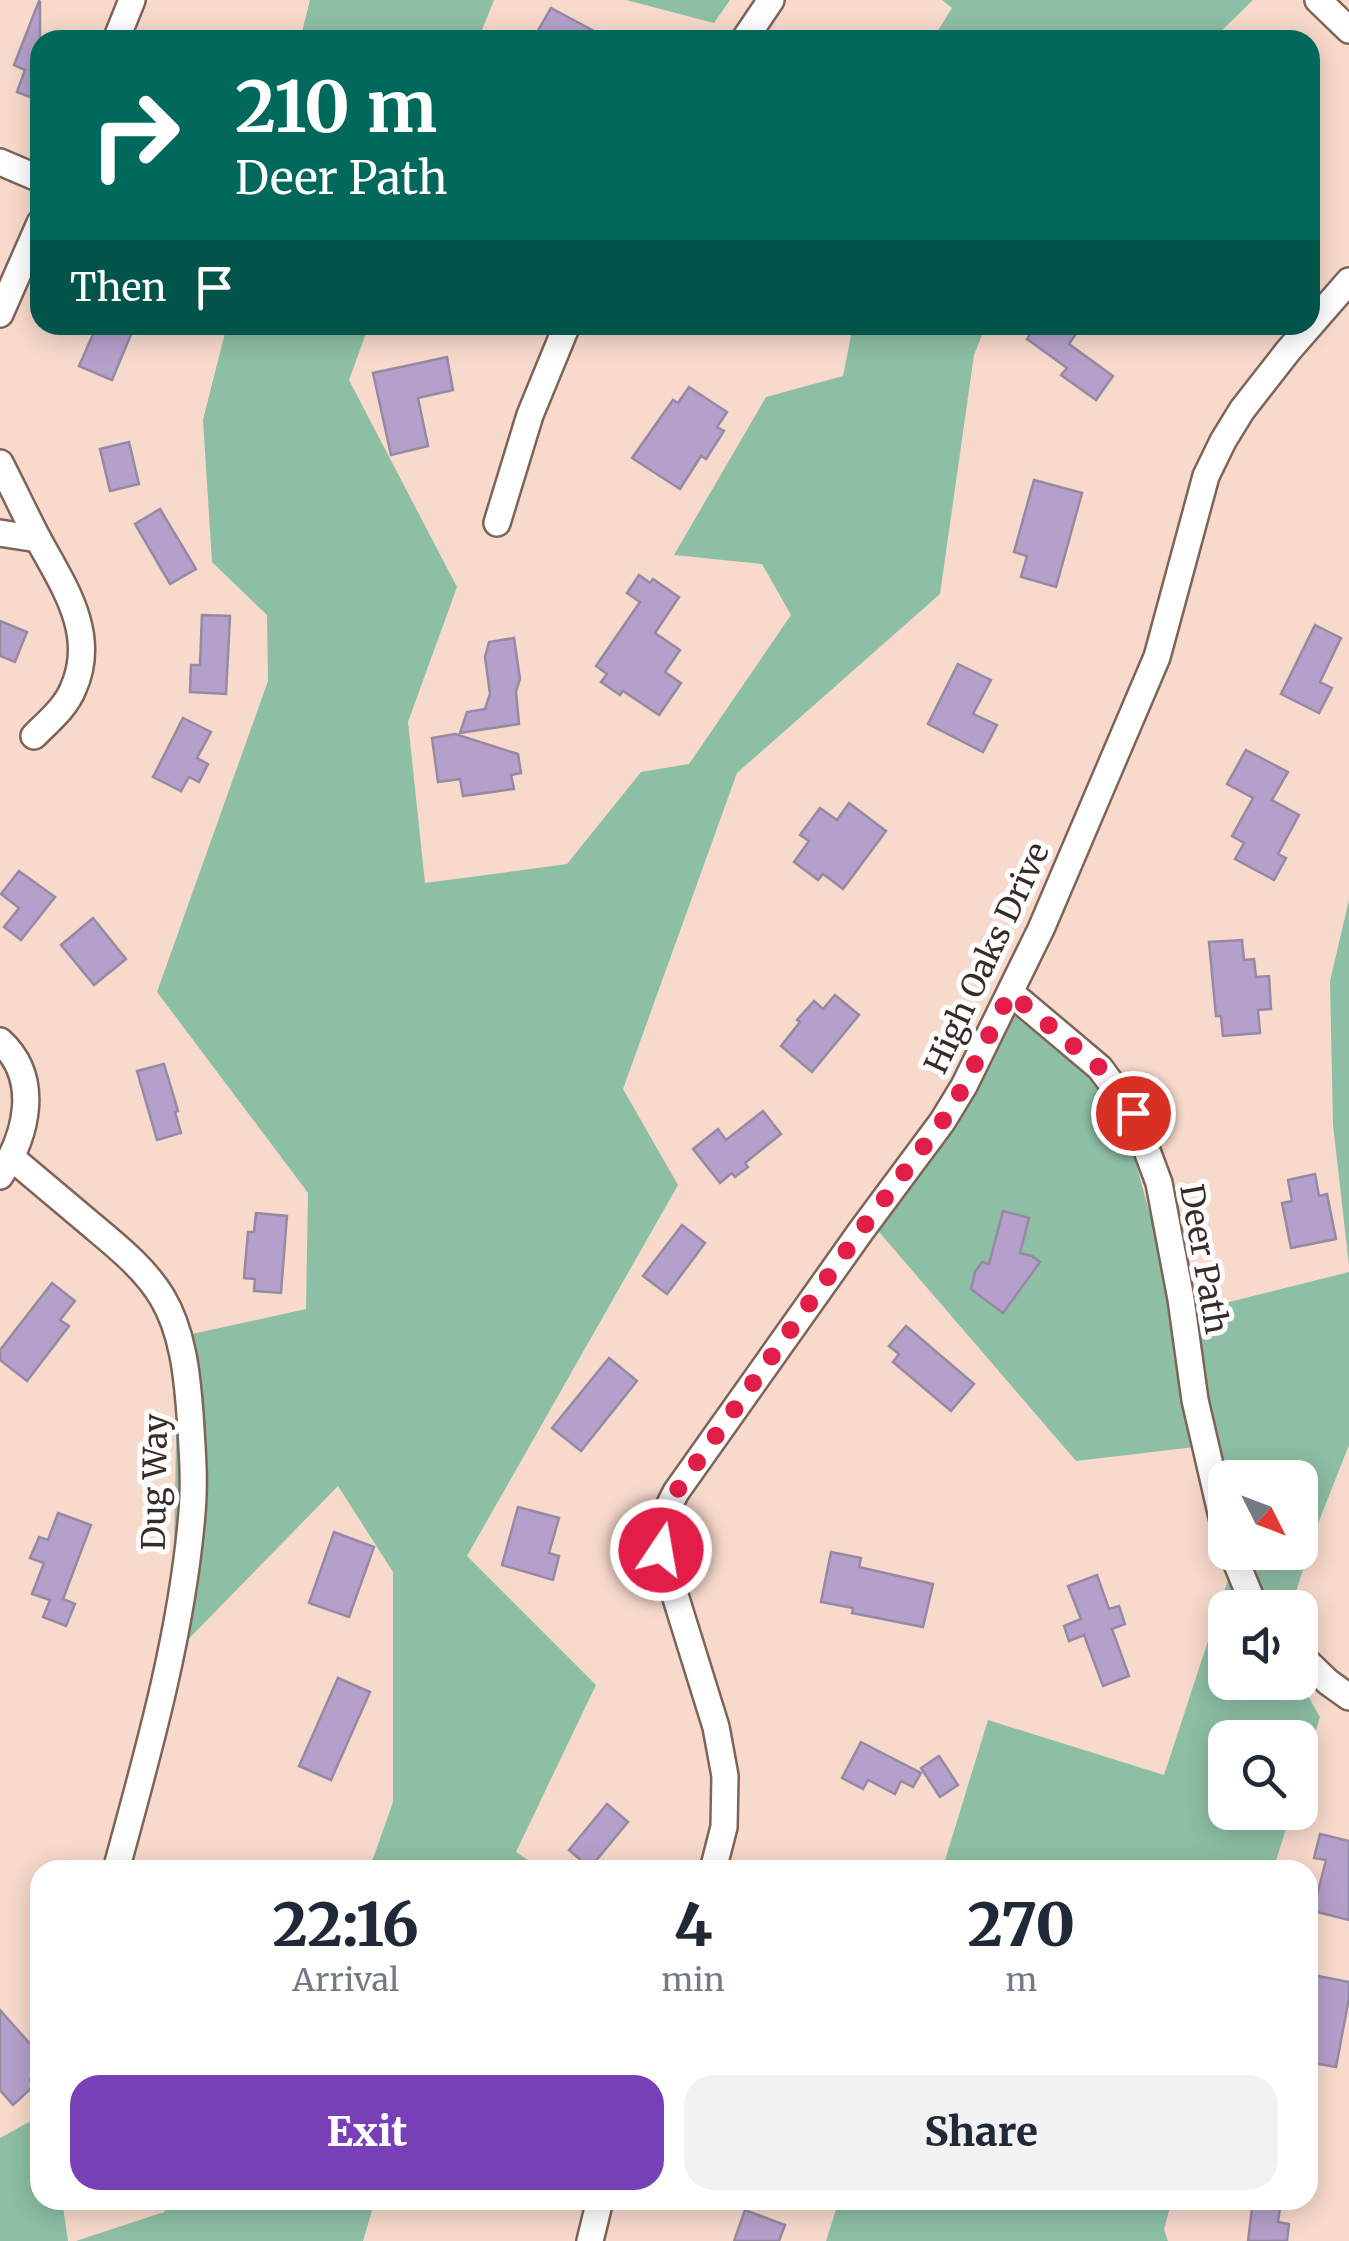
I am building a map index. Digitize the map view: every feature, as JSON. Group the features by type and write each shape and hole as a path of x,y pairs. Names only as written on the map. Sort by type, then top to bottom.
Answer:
{"street":[{"path":"120,30 132,0"},
{"path":"751,30 771,0"},
{"path":"1318,0 1349,30"},
{"path":"0,162 30,175"},
{"path":"0,314 30,245"},
{"name":"High Oaks Drive","path":"1320,314 1349,281"},
{"path":"497,523 530,415 563,335"},
{"name":"High Oaks Drive","path":"716,1860 724,1828 725,1776 716,1726 661,1550 665,1514 676,1492 964,1086 1040,928 1157,656 1206,476 1242,410 1302,335"},
{"path":"0,463 68,589 80,629 73,692 34,736"},
{"path":"0,533 38,539"},
{"name":"Deer Path","path":"1010,993 1100,1068 1133,1113 1159,1183 1195,1400 1209,1460"},
{"path":"0,1041 20,1066 26,1088 26,1116 6,1167"},
{"name":"Dug Way","path":"6,1167 121,1249 162,1295 173,1318 188,1385 194,1470 182,1602 118,1860"},
{"path":"1318,1672 1349,1697"},
{"path":"590,2241 598,2210"}],"green space":[{"path":"310,0 494,0 482,30 302,30"},
{"path":"626,0 730,0 714,23"},
{"path":"942,0 1253,0 1222,30 938,30 952,8"},
{"path":"224,335 365,335 349,380 457,587 408,722 425,883 567,864 641,772 689,764 791,615 762,564 674,555 766,397 843,376 851,335 982,335 974,355 940,594 737,773 623,1089 678,1185 467,1556 596,1685 516,1852 528,1860 373,1860 393,1802 393,1572 338,1486 172,1656 178,1337 306,1309 308,1193 157,992 268,681 267,615 212,562 203,420"},
{"path":"1349,900 1349,1265 1333,1125 1330,981"},
{"path":"1004,992 1120,1104 1177,1315 1349,1272 1349,1445 1318,1523 1318,1460 1208,1460 1208,1494 1195,1447 1076,1461 867,1218"},
{"path":"1229,1570 1303,1570 1296,1590 1225,1590"},
{"path":"1208,1641 1208,1700 1310,1700 1320,1717 1318,1724 1318,1720 1208,1720 1208,1830 1286,1830 1276,1860 945,1860 988,1720 1164,1775"},
{"path":"30,2122 30,2210 63,2210 68,2241 0,2241 0,2138"},
{"path":"372,2210 363,2241 76,2241 164,2212"},
{"path":"836,2210 1169,2210 1164,2229 1168,2241 826,2241"}],"building":[{"path":"39,1 40,30 30,30 30,97 17,92 25,70 14,65"},
{"path":"551,8 592,30 538,30"},
{"path":"93,335 131,335 112,380 79,366"},
{"path":"1030,335 1075,335 1069,344 1113,376 1096,400 1061,375 1067,368 1027,339"},
{"path":"447,357 453,390 418,398 428,446 391,455 373,373"},
{"path":"689,387 727,412 717,427 724,431 706,459 701,456 680,489 632,458 673,400 678,403"},
{"path":"129,442 139,484 110,491 100,449"},
{"path":"1034,480 1082,493 1056,587 1021,577 1027,556 1014,552"},
{"path":"160,509 196,569 170,584 135,524"},
{"path":"639,575 650,583 653,579 679,597 655,633 680,650 665,672 681,683 659,715 623,691 620,695 601,682 607,674 596,666 640,602 627,593"},
{"path":"202,615 230,616 226,694 190,692 191,665 200,665"},
{"path":"0,621 27,632 15,662 0,656"},
{"path":"1315,625 1341,638 1320,682 1332,688 1319,713 1281,694"},
{"path":"514,638 520,679 516,691 519,724 460,733 467,712 485,709 490,694 485,657 489,642"},
{"path":"958,664 991,680 973,714 997,725 983,752 928,724"},
{"path":"183,718 211,732 197,758 208,764 199,782 189,777 181,791 153,777"},
{"path":"455,734 518,754 521,773 511,775 514,789 463,796 460,779 438,782 432,738"},
{"path":"1246,750 1288,772 1272,800 1299,815 1278,854 1286,858 1274,880 1235,859 1244,843 1232,836 1253,798 1227,784"},
{"path":"849,803 886,831 843,889 823,874 818,880 794,862 809,841 800,835 820,808 837,820"},
{"path":"19,871 55,897 21,940 4,927 19,908 1,894"},
{"path":"93,918 126,959 94,985 61,945"},
{"path":"1242,940 1244,960 1254,959 1256,977 1269,976 1271,1009 1258,1010 1260,1033 1223,1036 1221,1016 1216,1016 1209,942"},
{"path":"835,995 859,1015 812,1072 781,1046 814,1001 823,1009"},
{"path":"164,1064 181,1133 157,1140 137,1071"},
{"path":"763,1111 781,1134 745,1163 748,1167 720,1183 693,1149 718,1129 726,1140"},
{"path":"1315,1174 1319,1196 1327,1194 1336,1239 1291,1248 1282,1203 1292,1201 1288,1180"},
{"path":"1003,1211 1029,1218 1020,1253 1040,1262 1003,1313 971,1289 982,1262 989,1264"},
{"path":"256,1213 287,1216 281,1293 254,1291 255,1279 244,1278 248,1232 254,1232"},
{"path":"682,1225 705,1243 667,1294 643,1276"},
{"path":"52,1283 75,1301 60,1320 69,1326 27,1381 0,1360 0,1350"},
{"path":"906,1326 974,1384 951,1411 893,1362 899,1354 889,1346"},
{"path":"609,1358 637,1381 581,1451 552,1428"},
{"path":"518,1507 559,1518 549,1553 559,1556 553,1580 502,1565"},
{"path":"58,1513 91,1525 63,1599 75,1604 66,1626 43,1617 50,1600 32,1594 44,1563 30,1558 39,1537 48,1540"},
{"path":"334,1532 374,1547 349,1617 309,1603"},
{"path":"831,1552 861,1558 859,1567 933,1584 923,1627 852,1613 853,1608 821,1602"},
{"path":"1097,1575 1109,1609 1119,1606 1125,1624 1112,1629 1129,1676 1103,1686 1084,1635 1069,1641 1064,1626 1081,1619 1068,1586"},
{"path":"338,1678 370,1692 331,1780 299,1766"},
{"path":"861,1742 921,1773 913,1787 901,1781 895,1794 868,1780 863,1789 842,1778"},
{"path":"939,1756 958,1785 940,1797 921,1768"},
{"path":"607,1804 628,1822 597,1860 581,1860 569,1850"},
{"path":"1320,1834 1349,1841 1349,1920 1318,1912 1318,1891 1326,1860 1314,1858"},
{"path":"1318,1976 1349,1982 1336,2067 1318,2064"},
{"path":"0,2010 30,2044 30,2090 13,2105 0,2090"},
{"path":"745,2210 785,2225 779,2241 734,2241"},
{"path":"1252,2210 1280,2210 1278,2222 1289,2224 1287,2241 1248,2241"}],"route":[{"path":"661,1550 665,1514 676,1492 942,1122 1010,993 1100,1068 1133,1113"}]}
